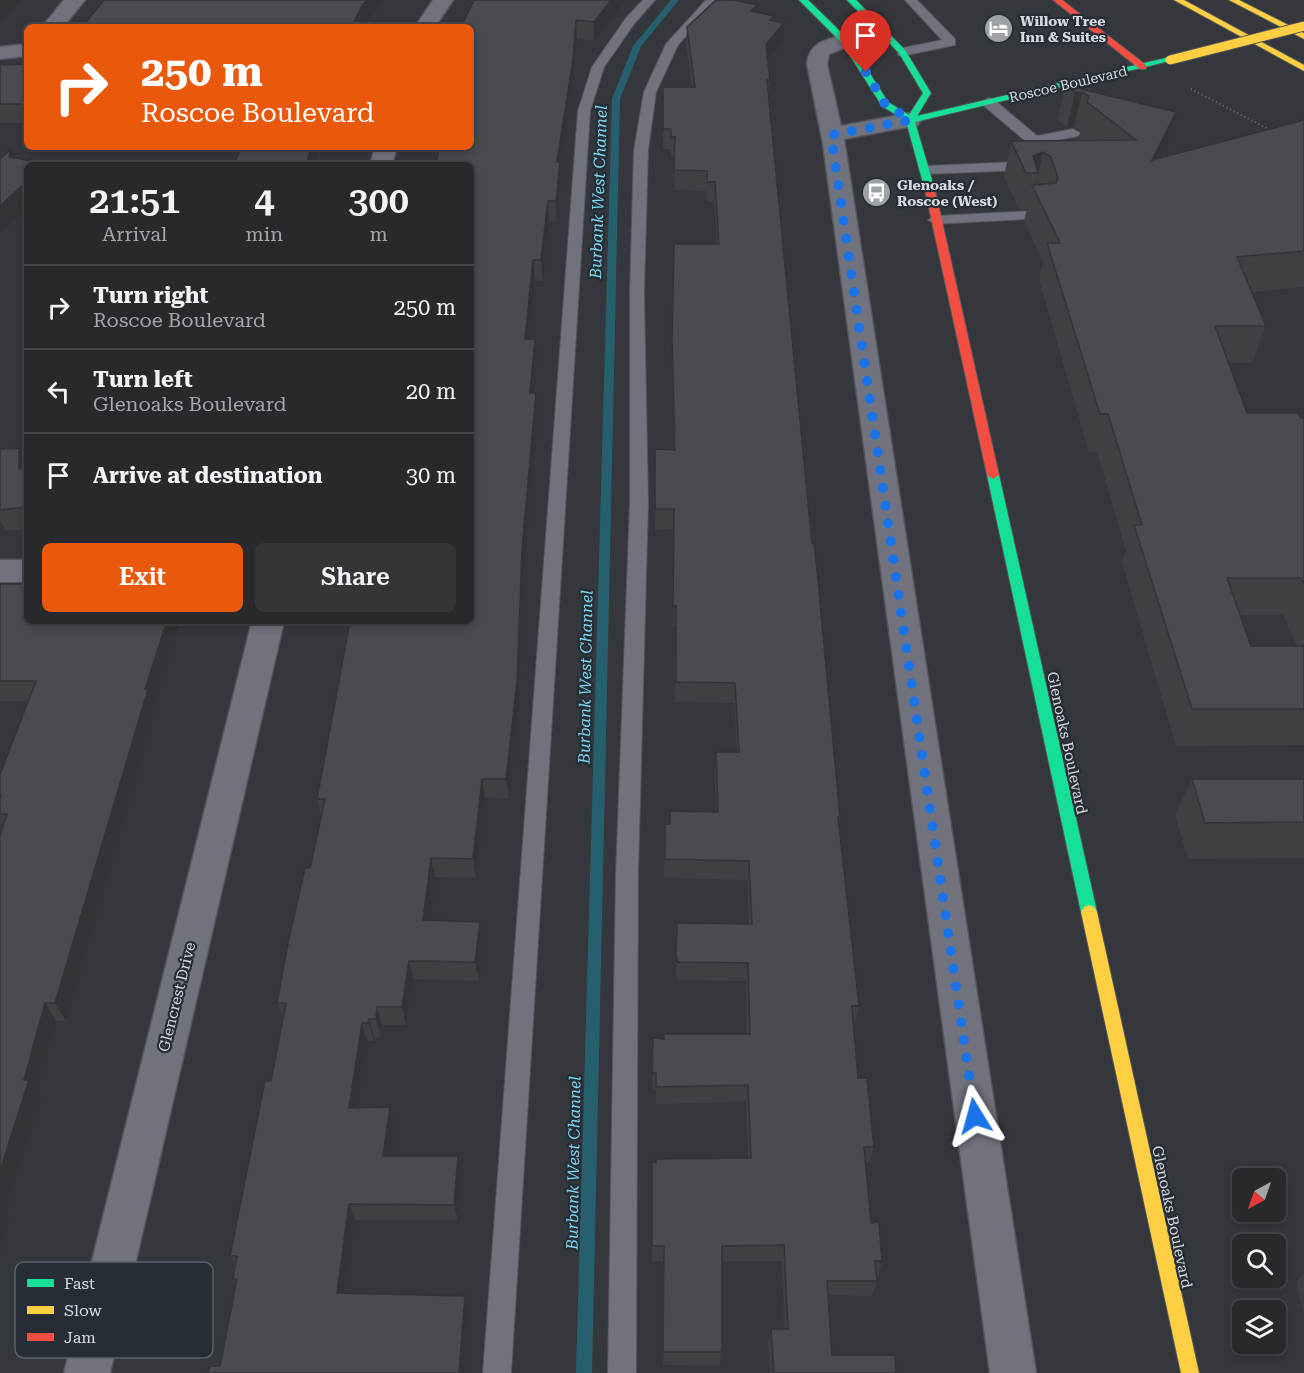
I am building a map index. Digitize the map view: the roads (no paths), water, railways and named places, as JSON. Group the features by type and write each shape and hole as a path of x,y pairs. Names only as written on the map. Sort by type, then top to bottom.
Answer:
{"main road":[{"path":"803,0 845,41 885,104 910,120 927,93 902,52 851,0"},
{"path":"1057,0 1143,67"},
{"path":"1178,0 1304,68"},
{"path":"1227,2 1304,36"},
{"path":"1227,2 1304,47"},
{"name":"Roscoe Boulevard","path":"910,120 1143,67 1301,20"},
{"name":"Glenoaks Boulevard","path":"910,120 926,170 935,220 1190,1373"}],"street":[{"path":"55,24 75,0"},
{"path":"427,24 443,0"},
{"path":"845,41 821,48 817,55 817,64 831,135 1013,1373"},
{"path":"0,53 24,50"},
{"name":"Roscoe Boulevard","path":"831,135 910,120"},
{"path":"0,571 24,571"},
{"name":"Glencrest Drive","path":"114,1262 267,624"},
{"name":"Glencrest Drive","path":"87,1373 91,1358"}],"lane":[{"path":"497,1373 584,111 598,67 630,21 649,0"},
{"path":"622,1373 627,874 639,503 637,292 641,150 650,92 672,44 712,0"},
{"path":"902,52 951,42 910,0"},
{"path":"1075,82 1092,96"},
{"path":"988,102 1034,141"},
{"path":"1034,141 1073,133"},
{"path":"926,170 1025,172 1034,141"},
{"path":"935,220 1041,215 1034,194"}],"waterway":[{"name":"Burbank West Channel","path":"584,1373 616,99 637,46 675,0"}],"place":[{"name":"Willow Tree Inn & Suites","path":"999,29"},
{"name":"Glenoaks / Roscoe (West)","path":"876,193"}]}
